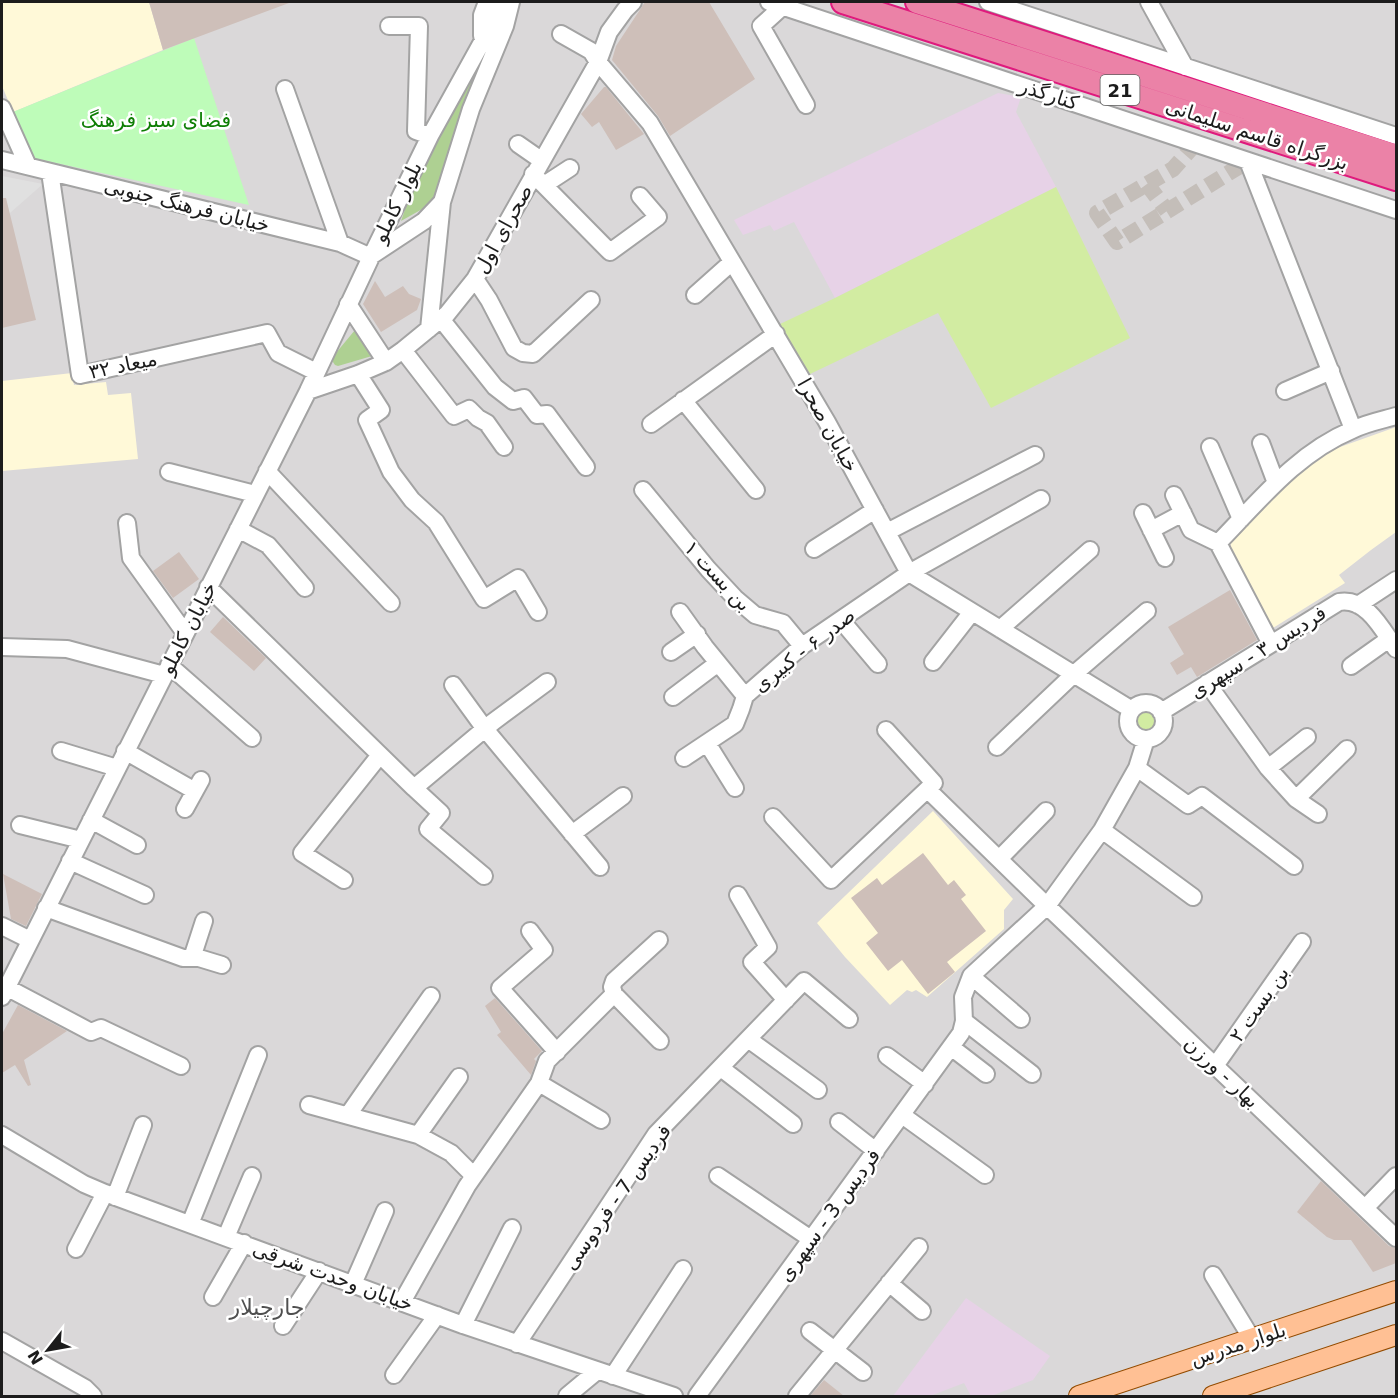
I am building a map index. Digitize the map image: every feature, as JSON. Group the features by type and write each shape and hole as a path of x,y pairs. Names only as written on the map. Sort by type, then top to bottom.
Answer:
{"highway":[{"name":"بزرگراه قاسم سلیمانی","path":"843,2 1396,179"},
{"name":"21","path":"917,2 1396,156"}],"main road":[{"name":"بلوار مدرس","path":"1079,1396 1396,1291"},
{"name":"بلوار مدرس","path":"1213,1396 1396,1335"}],"street":[{"name":"بلوار کاملو","path":"482,40 482,15 487,2"},
{"name":"بلوار کاملو","path":"370,257 430,136 492,24 499,2"},
{"name":"بلوار کاملو","path":"370,257 424,221 442,202 464,130 505,26 511,2"},
{"name":"صحرای اول","path":"308,391 386,362 447,314 475,279 540,173 598,62 609,32 633,2"},
{"path":"988,2 1396,136"},
{"path":"1149,2 1185,67"},
{"path":"776,4 760,26 806,105"},
{"name":"کنارگذر","path":"776,4 1396,210"},
{"path":"389,26 419,26 416,131 430,136"},
{"name":"خیابان صحرا","path":"561,34 591,51 650,123 827,422 909,573"},
{"path":"285,89 340,243"},
{"path":"2,108 28,166"},
{"path":"518,144 540,173 610,252 658,217 640,196"},
{"name":"خیابان فرهنگ جنوبی","path":"2,160 340,243 370,257"},
{"path":"1248,161 1353,429"},
{"path":"540,173 570,168"},
{"name":"میعاد ۳۲","path":"50,172 80,375 267,333 278,353 316,372"},
{"path":"442,202 435,324 495,387 513,401 524,398 537,415 547,414 586,467"},
{"name":"خیابان کاملو","path":"4,992 308,391 370,257"},
{"path":"694,295 732,262"},
{"path":"475,279 489,300 514,348 523,353 533,354 591,300"},
{"path":"348,304 386,362"},
{"path":"651,424 776,334"},
{"path":"403,350 454,416 469,409 487,423 504,447"},
{"path":"325,354 333,375 353,376 381,410 367,420 391,472 412,500 436,522 484,599 518,578 538,612"},
{"path":"1285,391 1331,371"},
{"path":"683,400 756,490"},
{"path":"1218,543 1288,470 1323,444 1353,429 1396,416"},
{"path":"1261,443 1276,483"},
{"path":"1210,447 1241,519"},
{"path":"887,532 1035,455"},
{"path":"267,471 391,603"},
{"path":"169,472 255,494"},
{"name":"بن بست ۱","path":"643,490 735,598 755,615 783,623 802,646"},
{"path":"1174,495 1191,530 1218,543 1271,644"},
{"name":"صدر ۶ - کبیری","path":"684,758 735,724 745,696 802,646 909,573 1041,499"},
{"path":"814,549 875,510"},
{"path":"1143,513 1165,558"},
{"path":"1151,530 1183,513"},
{"path":"127,524 131,558 186,633"},
{"path":"238,529 268,545 305,588"},
{"path":"1000,629 1090,550"},
{"path":"909,573 1132,710"},
{"path":"1351,666 1393,644 1368,611 1358,605 1396,580"},
{"path":"208,587 441,813 428,829 483,876"},
{"name":"فردیس ۳ - سپهری","path":"1161,712 1335,604 1344,602 1358,605"},
{"path":"997,747 1074,674 1147,610"},
{"path":"680,612 745,696"},
{"path":"933,662 972,612"},
{"path":"842,620 878,664"},
{"path":"671,652 697,634"},
{"path":"2,647 68,649 166,670 252,738"},
{"path":"673,697 718,663"},
{"path":"414,788 485,729 548,682"},
{"path":"1207,683 1268,768 1296,799 1318,814"},
{"path":"453,685 485,729 600,867"},
{"path":"1140,704 1155,705 1161,712 1164,721 1162,730 1155,737 1146,739 1136,736 1130,729 1129,719 1132,710 1140,704"},
{"path":"773,818 831,880 934,783 886,730"},
{"path":"1268,768 1307,737"},
{"path":"1032,1074 963,1027 963,997 971,976 1047,906 1102,830 1137,768 1146,739"},
{"path":"707,743 735,788"},
{"path":"1296,799 1347,749"},
{"path":"61,751 117,768"},
{"path":"125,751 198,786 185,809"},
{"path":"344,880 302,853 380,756"},
{"path":"1137,768 1188,805 1202,796 1294,866"},
{"name":"بهار - ورزن","path":"928,790 1396,1238"},
{"path":"572,834 623,796"},
{"path":"999,859 1046,811"},
{"path":"91,820 137,845"},
{"path":"20,825 81,840"},
{"path":"1102,830 1193,897"},
{"path":"70,861 145,895"},
{"path":"738,895 768,947 753,963 786,1000"},
{"path":"46,908 183,958 199,958 222,965"},
{"path":"192,958 204,921"},
{"path":"2,926 30,940"},
{"path":"530,932 544,950 500,988 557,1052"},
{"path":"659,940 614,981 612,987 614,994 660,1041"},
{"name":"بن بست ۲","path":"1215,1066 1302,942"},
{"path":"971,976 1022,1019"},
{"name":"فردیس 7 - فردوسی","path":"517,1344 656,1134 804,981 849,1018"},
{"path":"4,992 91,1032 101,1028 181,1066"},
{"path":"402,1302 467,1186 539,1083 547,1061 614,994"},
{"path":"348,1115 431,996"},
{"name":"فردیس 3 - سپهری","path":"697,1396 925,1084 963,1027"},
{"path":"748,1039 818,1090"},
{"path":"951,1047 986,1074"},
{"path":"190,1224 258,1055"},
{"path":"887,1056 925,1084"},
{"path":"721,1068 793,1124"},
{"path":"418,1135 459,1077"},
{"path":"539,1083 602,1120"},
{"path":"309,1105 418,1135 451,1153 474,1176"},
{"path":"902,1115 985,1175"},
{"path":"839,1122 876,1151"},
{"path":"76,1249 110,1195 142,1125"},
{"name":"خیابان وحدت شرقی","path":"2,1136 84,1184 110,1195 463,1325 674,1396"},
{"path":"226,1237 252,1176"},
{"path":"718,1176 812,1239"},
{"path":"1365,1208 1396,1176"},
{"path":"353,1284 385,1211"},
{"path":"463,1325 512,1228"},
{"path":"213,1297 244,1243"},
{"path":"797,1396 919,1247"},
{"path":"567,1396 605,1373 683,1269"},
{"path":"283,1326 320,1271"},
{"path":"1214,1275 1252,1339"},
{"path":"889,1283 922,1311"},
{"path":"394,1375 437,1315"},
{"path":"810,1331 862,1372"},
{"path":"2,1341 85,1388 93,1396"}],"shaded area":[{"path":"2,2 1396,2 1396,1396 2,1396"},
{"path":"2,2 149,2 163,50 13,112 2,86"},
{"path":"998,93 1021,97 1016,112 1056,187 835,298 794,222 774,231 770,225 743,235 734,220"},
{"path":"2,176 43,184 10,213 2,215"},
{"path":"72,373 74,385 106,382 108,395 131,393 138,459 2,471 2,381"},
{"path":"1396,427 1396,532 1339,575 1345,583 1273,628 1229,555 1232,536 1315,456"},
{"path":"933,811 1013,899 1004,910 1004,929 927,997 916,990 912,992 907,990 890,1005 817,923"},
{"path":"966,1298 1050,1356 1033,1380 991,1396 971,1396 964,1383 930,1396 893,1396"}],"green space":[{"name":"فضای سبز فرهنگ","path":"194,38 249,205 33,158 13,112"},
{"path":"484,52 453,137 437,195 433,203 401,221 411,192"},
{"path":"1056,187 1130,338 991,408 938,313 810,374 780,324"},
{"path":"355,330 372,356 335,365 331,359"},
{"path":"1147,709 1156,712 1159,721 1156,730 1147,733 1138,730 1135,721 1138,712"}],"building":[{"path":"149,2 288,2 289,3 163,50"},
{"path":"645,2 709,2 755,79 670,136 658,116 612,60 616,46"},
{"path":"604,87 644,134 616,150 599,122 592,127 581,114"},
{"path":"2,198 6,198 36,320 2,328"},
{"path":"375,281 385,297 403,286 409,294 421,299 417,310 381,332 363,304"},
{"path":"179,552 199,579 173,598 153,571"},
{"path":"1230,590 1257,640 1197,677 1191,667 1177,675 1170,663 1184,654 1168,627"},
{"path":"223,617 266,658 254,671 210,632"},
{"path":"923,853 948,885 954,880 966,895 961,899 986,931 947,962 955,972 928,994 902,960 888,971 866,943 878,933 851,898 877,878 882,885"},
{"path":"3,874 42,894 26,926 11,919"},
{"path":"495,998 542,1051 534,1059 536,1061 531,1075 497,1035 501,1032 485,1006"},
{"path":"18,1005 67,1031 24,1060 31,1085 28,1086 15,1065 2,1073 2,1034"},
{"path":"1321,1181 1389,1246 1396,1248 1396,1263 1373,1272 1351,1240 1334,1240 1327,1237 1297,1212"},
{"path":"824,1380 844,1396 810,1396"}],"tunnel":[{"path":"1196,143 1173,169 1097,213 1117,242 1248,161"},
{"path":"1147,184 1167,211"}],"district":[{"name":"جارچیلار","path":"267,1307"}]}
